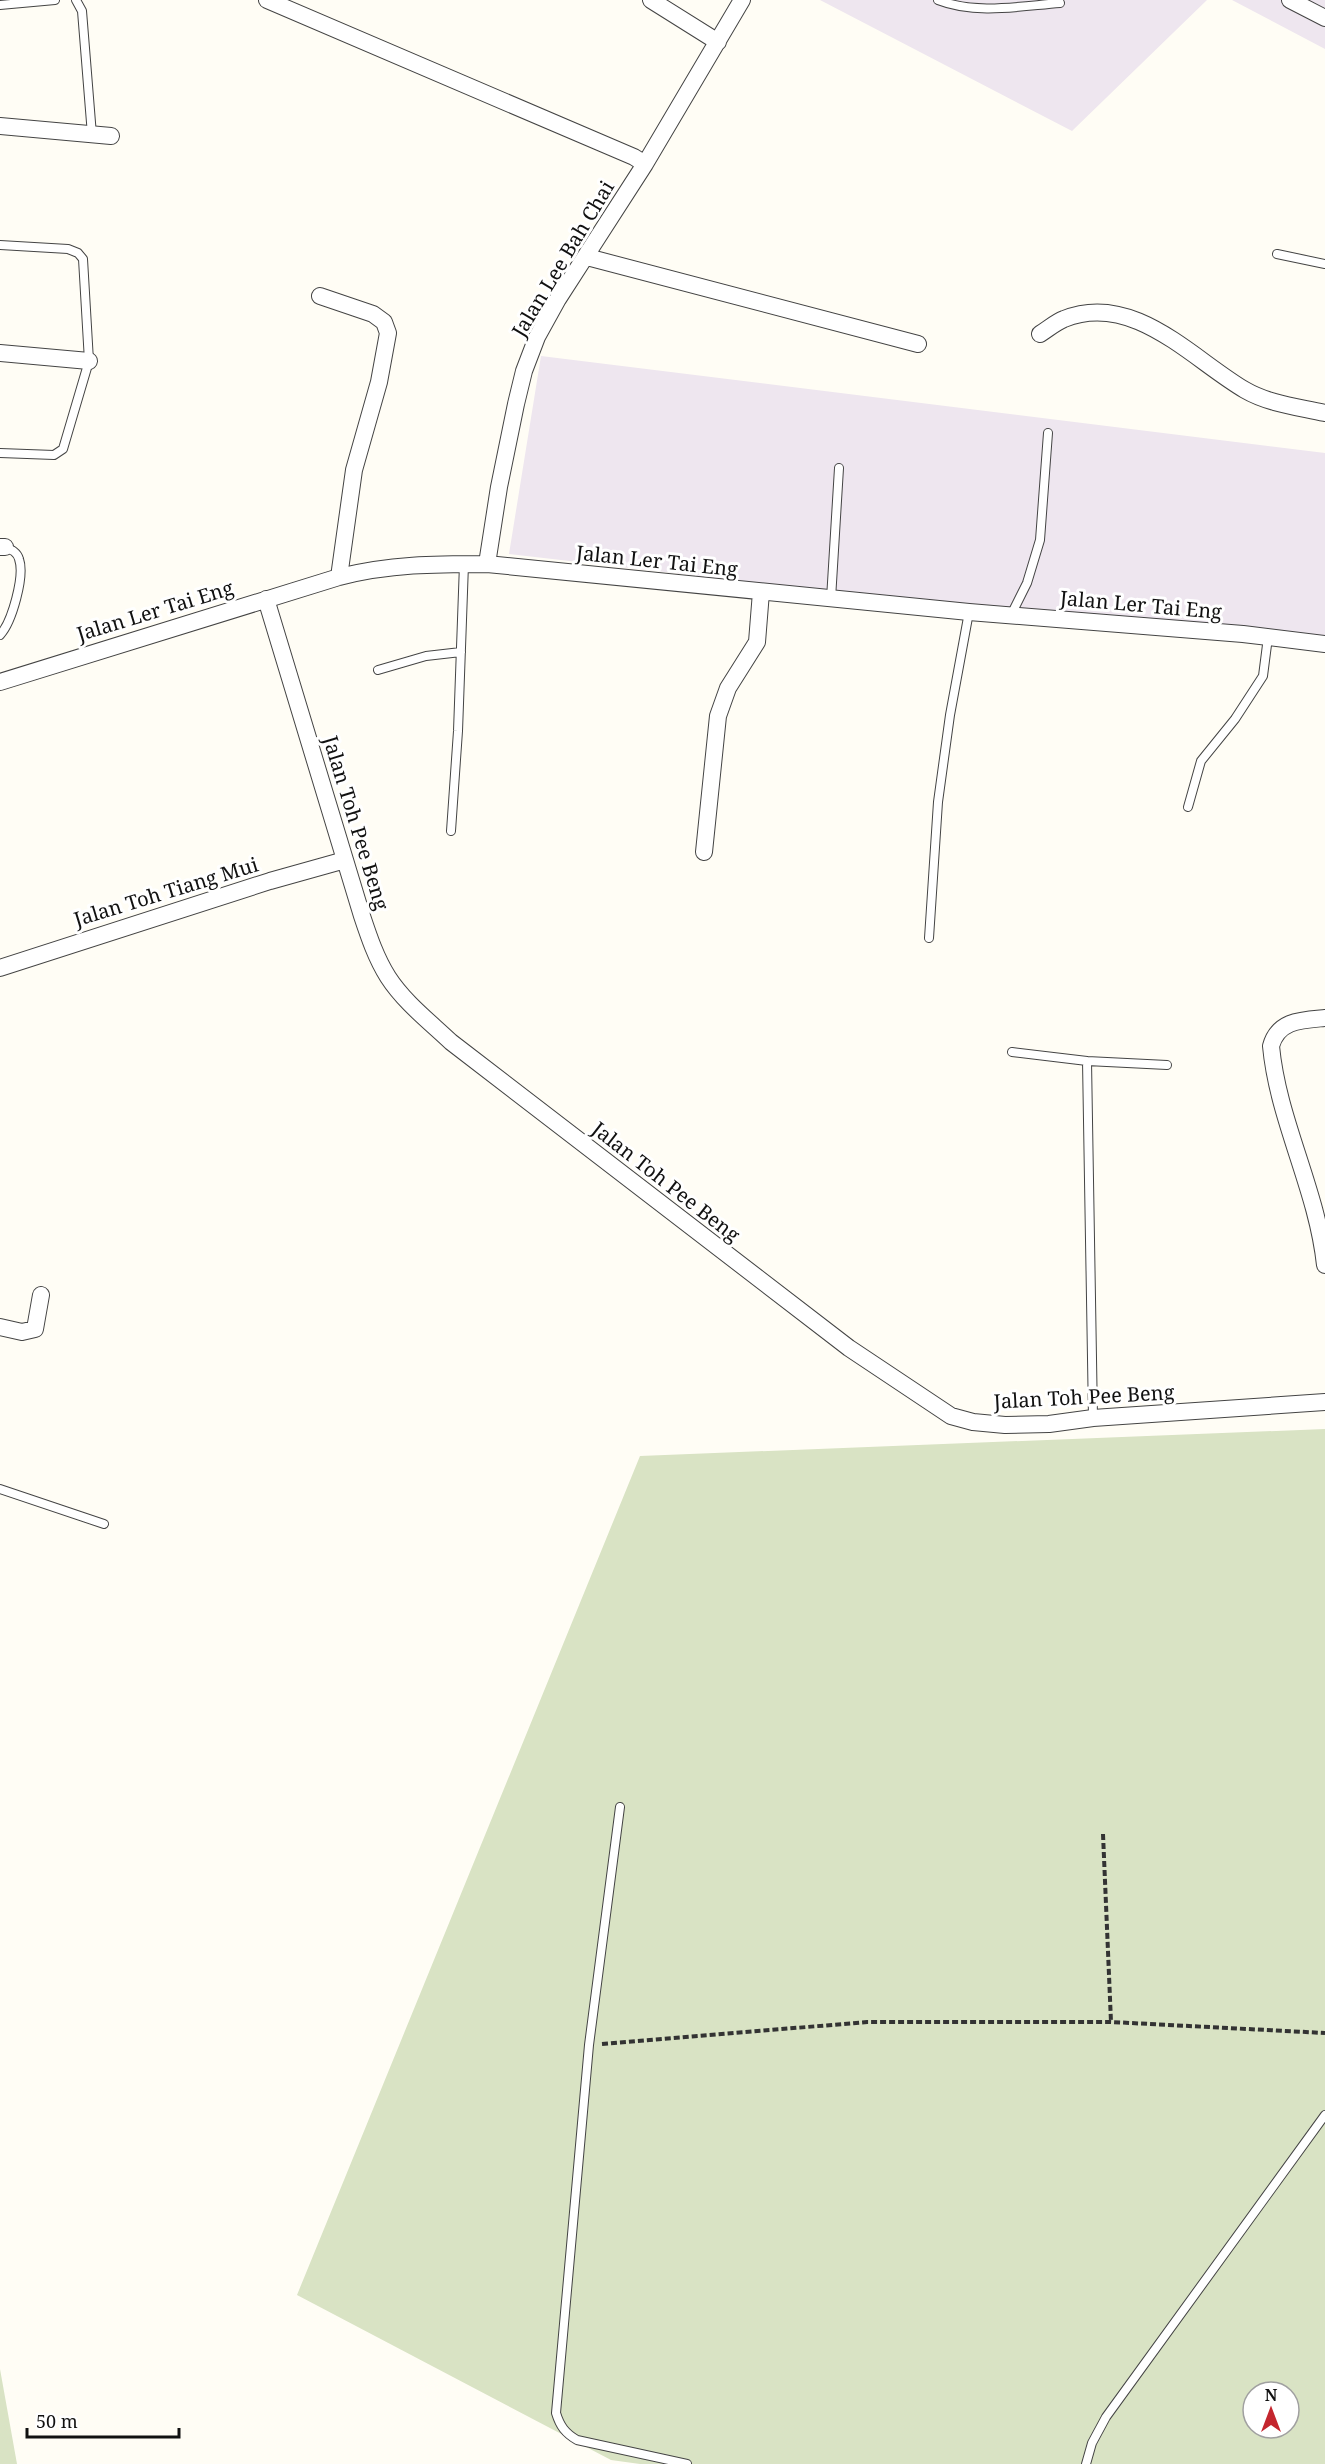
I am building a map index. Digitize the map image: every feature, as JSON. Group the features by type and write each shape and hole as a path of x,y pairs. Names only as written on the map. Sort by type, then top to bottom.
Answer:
{"street":[{"path":"267,0 633,158"},
{"path":"651,0 718,42"},
{"name":"Jalan Lee Bah Chai","path":"487,564 499,487 524,371 537,337 558,299 587,257 633,158 718,42 742,0"},
{"path":"1290,0 1308,4 1325,18"},
{"path":"0,126 111,136"},
{"path":"587,257 918,344"},
{"path":"320,296 373,314 384,322 388,333 379,382 354,470 339,577"},
{"path":"1040,333 1064,319 1084,314 1119,314 1138,320 1158,331 1246,390 1264,399 1325,413"},
{"path":"0,353 89,361"},
{"name":"Jalan Ler Tai Eng","path":"0,682 339,577 389,566 487,564 831,599 1268,637 1325,644"},
{"path":"704,852 718,716 729,688 757,642 761,592"},
{"name":"Jalan Toh Pee Beng","path":"266,599 375,953 390,979 414,1007 451,1042 849,1348 951,1416 973,1422 1005,1425 1038,1424 1325,1402"},
{"name":"Jalan Toh Tiang Mui","path":"0,968 270,881 345,860"},
{"path":"1325,1018 1289,1023 1274,1036 1271,1046 1284,1112 1309,1188 1325,1265"},
{"path":"0,1327 22,1332 35,1329 41,1295"}],"lane":[{"path":"0,5 55,0"},
{"path":"76,0 82,11 92,135"},
{"path":"938,0 971,8 1060,3"},
{"path":"0,245 68,249 83,259 89,361 63,449 54,455 0,453"},
{"path":"1277,254 1325,264"},
{"path":"1011,615 1027,583 1040,540 1048,434"},
{"path":"831,599 839,468"},
{"path":"0,634 8,625 14,609 20,564 18,556 3,547"},
{"path":"452,831 464,564"},
{"path":"929,938 938,802 950,715 969,612"},
{"path":"1188,807 1201,761 1235,719 1263,676 1268,637"},
{"path":"378,670 426,656 461,652"},
{"path":"1012,1052 1088,1061 1167,1065"},
{"path":"1088,1061 1093,1418"},
{"path":"0,1489 104,1524"},
{"path":"620,1807 589,2045 556,2412 559,2423 577,2440 687,2464"},
{"path":"1086,2464 1092,2443 1106,2416 1325,2115"}],"path":[{"path":"1103,1833 1110,2022"},
{"path":"589,2045 867,2022 1110,2022 1325,2033"}],"shaded area":[{"path":"820,0 1207,0 1072,131"},
{"path":"1232,0 1325,0 1325,49"},
{"path":"541,356 1325,453 1325,648 509,554"}],"green space":[{"path":"1325,1429 1325,2464 640,2464 611,2460 297,2295 640,1456"},
{"path":"0,2369 17,2464 0,2464"}]}
